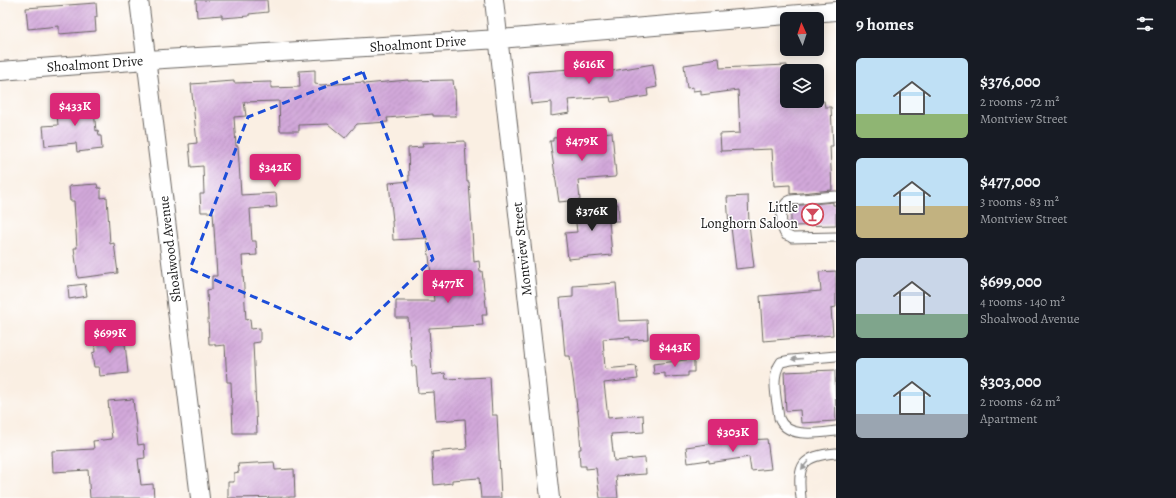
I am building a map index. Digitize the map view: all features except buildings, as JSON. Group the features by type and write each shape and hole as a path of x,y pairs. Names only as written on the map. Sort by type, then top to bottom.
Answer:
{"street":[{"name":"Shoalwood Avenue","path":"139,0 200,498"},
{"name":"Montview Street","path":"494,0 550,498"},
{"name":"Shoalmont Drive","path":"0,71 147,60 499,39 836,11"}],"lane":[{"path":"836,196 792,200 787,202 784,206 782,218 783,229 786,235 792,238 836,237"},
{"path":"836,356 781,362 776,368 775,377 779,418 781,423 788,429 811,434 836,431"},
{"path":"801,498 799,482 800,470 804,463 813,457 836,453"}],"highlighted area":[{"path":"363,72 433,259 350,339 190,269 248,117"}],"place":[{"name":"Little Longhorn Saloon","path":"813,215"}]}
